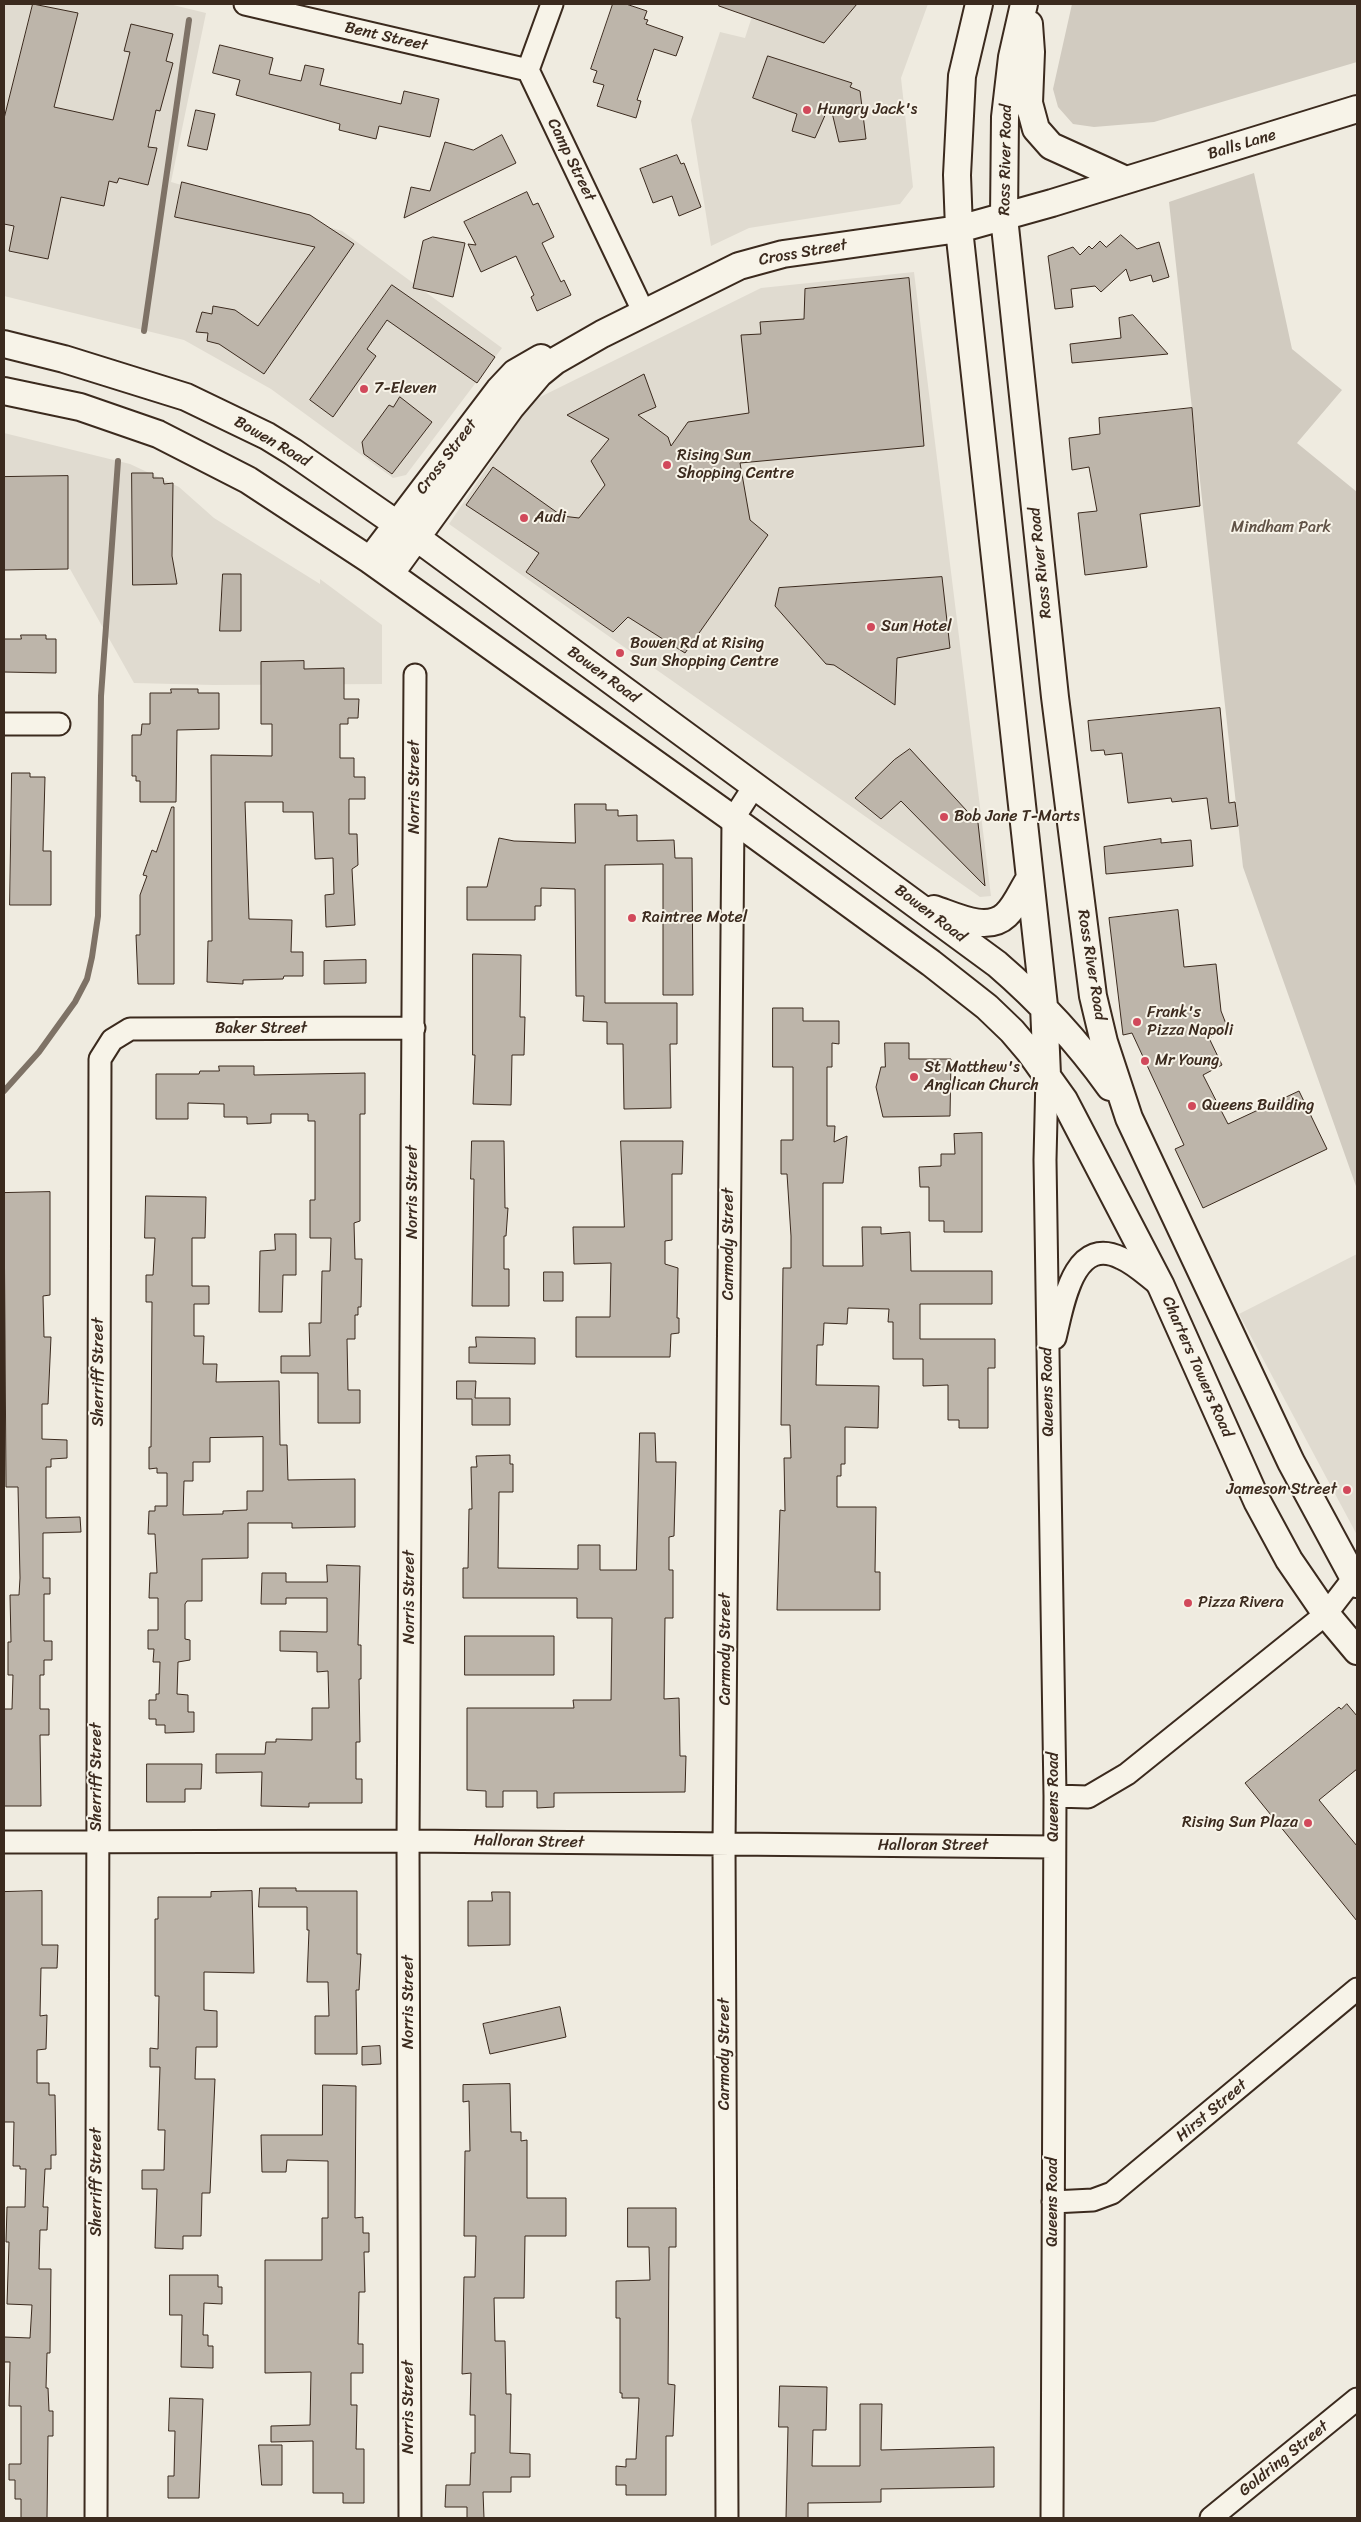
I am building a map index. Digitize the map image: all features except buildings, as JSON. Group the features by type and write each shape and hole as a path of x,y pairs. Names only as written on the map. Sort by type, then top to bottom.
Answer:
{"main road":[{"path":"979,4 962,76 957,175 959,229 1044,1006 1047,1075"},
{"path":"1026,4 1031,52 1029,103 1036,130 1051,146 1126,180"},
{"name":"Ross River Road","path":"1026,4 1012,57 1005,116 1004,217 1055,697 1093,996 1106,1050 1129,1118"},
{"name":"Balls Lane","path":"959,229 1004,217 1357,109"},
{"name":"Cross Street","path":"380,567 406,531 475,419 515,373 539,359 602,334 739,266 767,257 959,229"},
{"name":"Bowen Road","path":"4,344 64,359 186,397 267,436 406,531 997,964 1044,1006 1096,1068 1129,1118"},
{"path":"4,391 80,407 158,434 191,449 256,485 380,567 931,963 980,1001 1012,1031 1047,1075"},
{"path":"914,902 976,922 987,923 997,921 1006,915 1030,878"},
{"name":"Charters Towers Road","path":"1047,1075 1086,1139 1161,1286 1257,1501 1289,1560 1326,1614 1357,1652"},
{"path":"1129,1118 1291,1462 1355,1582"}],"street":[{"name":"Bent Street","path":"245,4 528,70"},
{"path":"528,70 552,4"},
{"name":"Camp Street","path":"528,70 644,312"},
{"name":"Norris Street","path":"410,2518 408,1841 415,675"},
{"path":"4,724 59,724"},
{"path":"733,819 755,786"},
{"name":"Carmody Street","path":"727,2518 724,1845 733,819"},
{"name":"Baker Street","path":"112,1040 130,1029 414,1028"},
{"name":"Sherriff Street","path":"96,2518 100,1059 112,1040"},
{"name":"Queens Road","path":"1047,1075 1048,1370 1055,1796 1053,1847 1052,2518"},
{"path":"1048,1370 1068,1287 1084,1261 1097,1253 1116,1255 1134,1265 1161,1286"},
{"path":"1055,1796 1088,1797 1127,1774 1326,1614 1355,1582"},
{"name":"Halloran Street","path":"4,1842 408,1841 1053,1847"},
{"name":"Hirst Street","path":"1053,2202 1093,2200 1112,2193 1357,1989"},
{"name":"Goldring Street","path":"1211,2518 1357,2399"}],"shaded area":[{"path":"4,4 169,4 206,13 171,182 342,231 502,348 406,475 393,478 271,389 184,340 4,296"},
{"path":"756,4 928,4 901,78 913,187 900,204 749,228 711,246 691,120 720,32 745,38"},
{"name":"Rising Sun Shopping Centre","path":"914,272 991,896 980,897 449,524 532,401 761,288"},
{"path":"4,433 130,464 179,487 214,518 320,584 320,579 382,625 382,684 213,685 134,683 70,569 4,569"},
{"path":"1357,1254 1357,1535 1239,1314"}],"green space":[{"path":"1072,4 1357,4 1357,62 1154,122 1094,127 1073,124 1058,107 1053,89"},
{"name":"Mindham Park","path":"1254,173 1292,349 1342,390 1297,443 1357,492 1357,1189 1243,867 1169,202"}],"waterway":[{"path":"144,331 189,20"},
{"path":"4,1091 39,1052 75,1002 87,979 92,957 98,916 101,696 118,461"}],"place":[{"name":"Hungry Jack's","path":"807,110"},
{"name":"7-Eleven","path":"364,389"},
{"name":"Rising Sun Shopping Centre","path":"667,465"},
{"name":"Audi","path":"524,518"},
{"name":"Sun Hotel","path":"871,627"},
{"name":"Bowen Rd at Rising Sun Shopping Centre","path":"620,653"},
{"name":"Bob Jane T-Marts","path":"944,817"},
{"name":"Raintree Motel","path":"632,918"},
{"name":"Frank's Pizza Napoli","path":"1137,1022"},
{"name":"Mr Young","path":"1145,1061"},
{"name":"St Matthew's Anglican Church","path":"914,1077"},
{"name":"Queens Building","path":"1192,1106"},
{"name":"Jameson Street","path":"1347,1490"},
{"name":"Pizza Rivera","path":"1188,1603"},
{"name":"Rising Sun Plaza","path":"1308,1823"}]}
